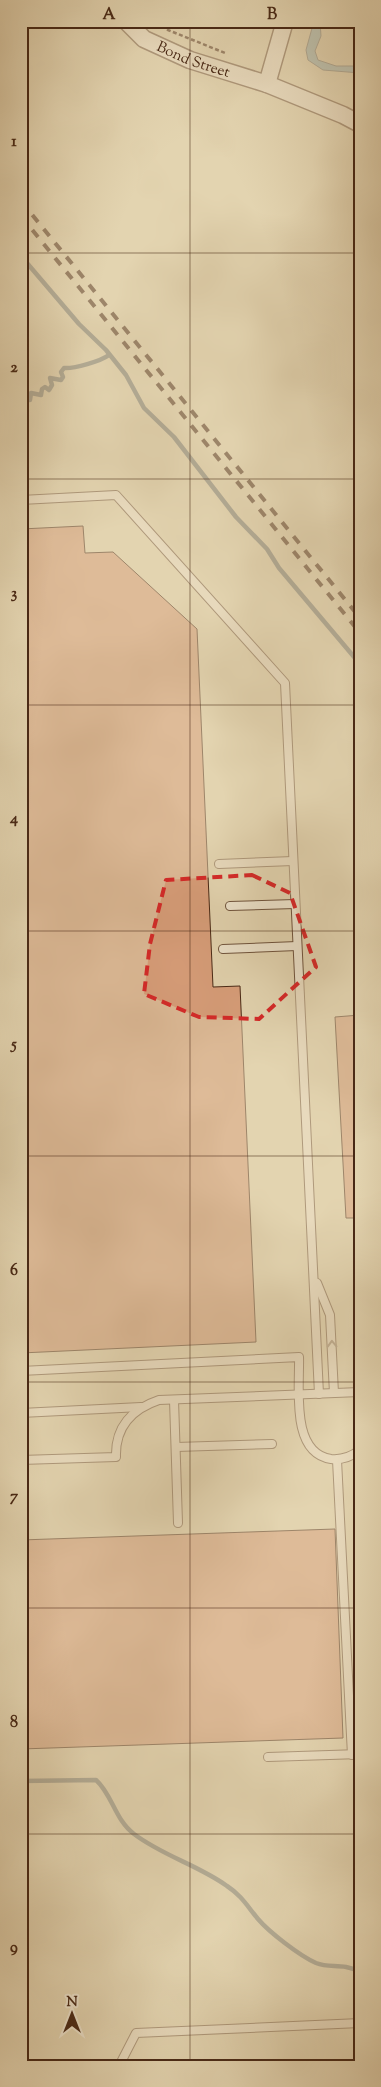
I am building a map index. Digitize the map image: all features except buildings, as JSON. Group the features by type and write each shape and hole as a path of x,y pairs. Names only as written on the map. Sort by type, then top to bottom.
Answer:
{"street":[{"name":"Bond Street","path":"126,21 144,39 190,60 267,84 343,115 360,124"},
{"path":"267,84 285,21"}],"lane":[{"path":"21,500 116,495 286,683 319,1394"},
{"path":"219,864 293,861"},
{"path":"230,906 295,904"},
{"path":"224,949 297,946"},
{"path":"314,1277 330,1315 334,1393"},
{"path":"21,1371 299,1357 302,1435 308,1445 316,1453 326,1458 338,1460 349,1457 360,1450"},
{"path":"21,1460 116,1457 117,1440 123,1424 135,1411 159,1400 360,1392"},
{"path":"174,1400 178,1523"},
{"path":"21,1413 143,1407"},
{"path":"176,1447 272,1444"},
{"path":"268,1758 356,1754 338,1460"},
{"path":"118,2066 136,2033 360,2023"}],"path":[{"path":"157,21 168,30 227,54"}],"highlighted area":[{"path":"252,875 290,893 316,967 259,1019 199,1017 144,994 150,944 166,880"}],"water":[{"path":"314,21 320,21 321,36 315,51 318,60 336,66 360,66 360,73 323,70 308,60 306,50"}],"waterway":[{"path":"21,256 79,324 106,350 126,375 144,408 174,437 236,517 267,549 279,568 360,664"},
{"path":"21,400 30,400 31,393 41,395 42,389 45,387 49,390 52,385 50,378 61,380 63,377 61,372 64,368 87,364 109,355"},
{"path":"21,1781 96,1780 106,1792 122,1822 134,1834 145,1842 204,1872 232,1890 269,1930 302,1955 321,1965 348,1967 360,1972"}],"railway":[{"path":"21,201 360,618"},
{"path":"21,216 360,633"}]}
